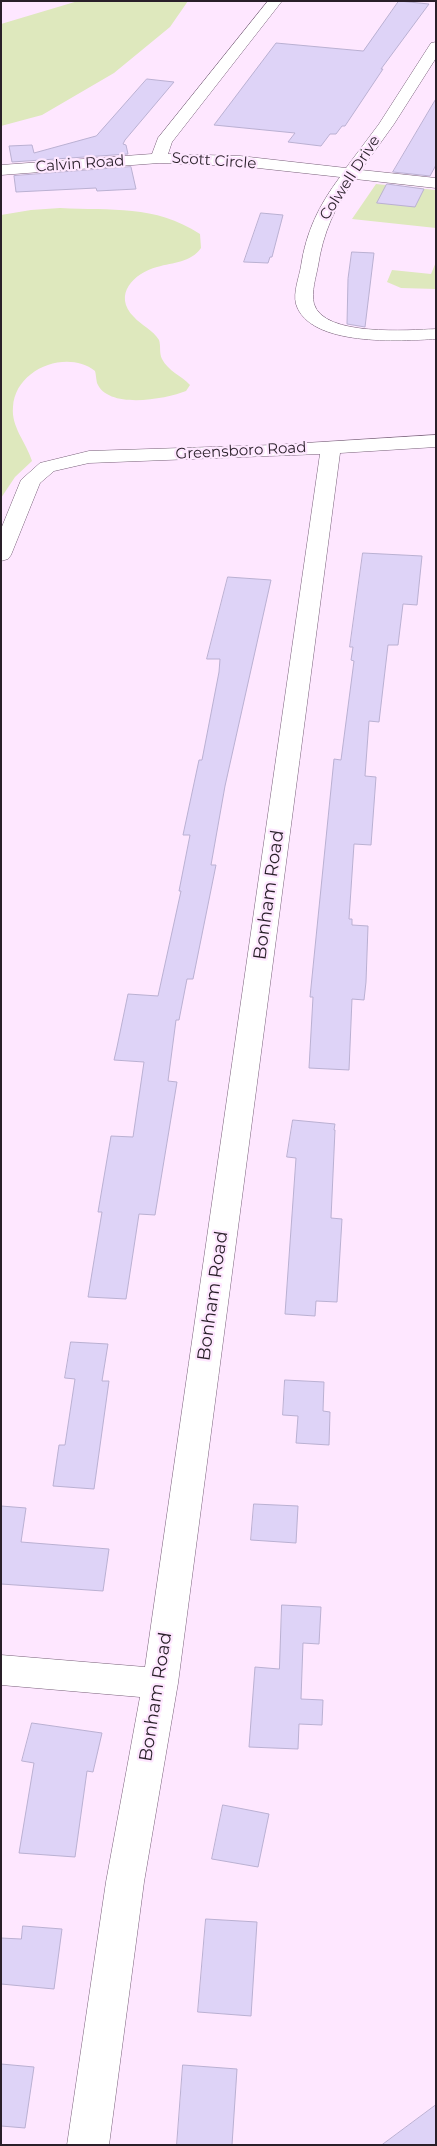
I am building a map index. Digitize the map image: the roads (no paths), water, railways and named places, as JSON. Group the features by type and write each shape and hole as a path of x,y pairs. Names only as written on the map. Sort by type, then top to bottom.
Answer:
{"street":[{"name":"Scott Circle","path":"275,1 164,141 158,158 240,161 436,183"},
{"name":"Colwell Drive","path":"436,46 378,136 328,208 316,234 304,299 309,311 320,321 343,330 361,333 436,334"},
{"name":"Calvin Road","path":"1,170 158,158"},
{"name":"Greensboro Road","path":"1,555 31,480 47,467 89,457 436,441"},
{"name":"Bonham Road","path":"88,2145 126,1875 160,1683 331,447"},
{"path":"1,1670 160,1683"}]}
